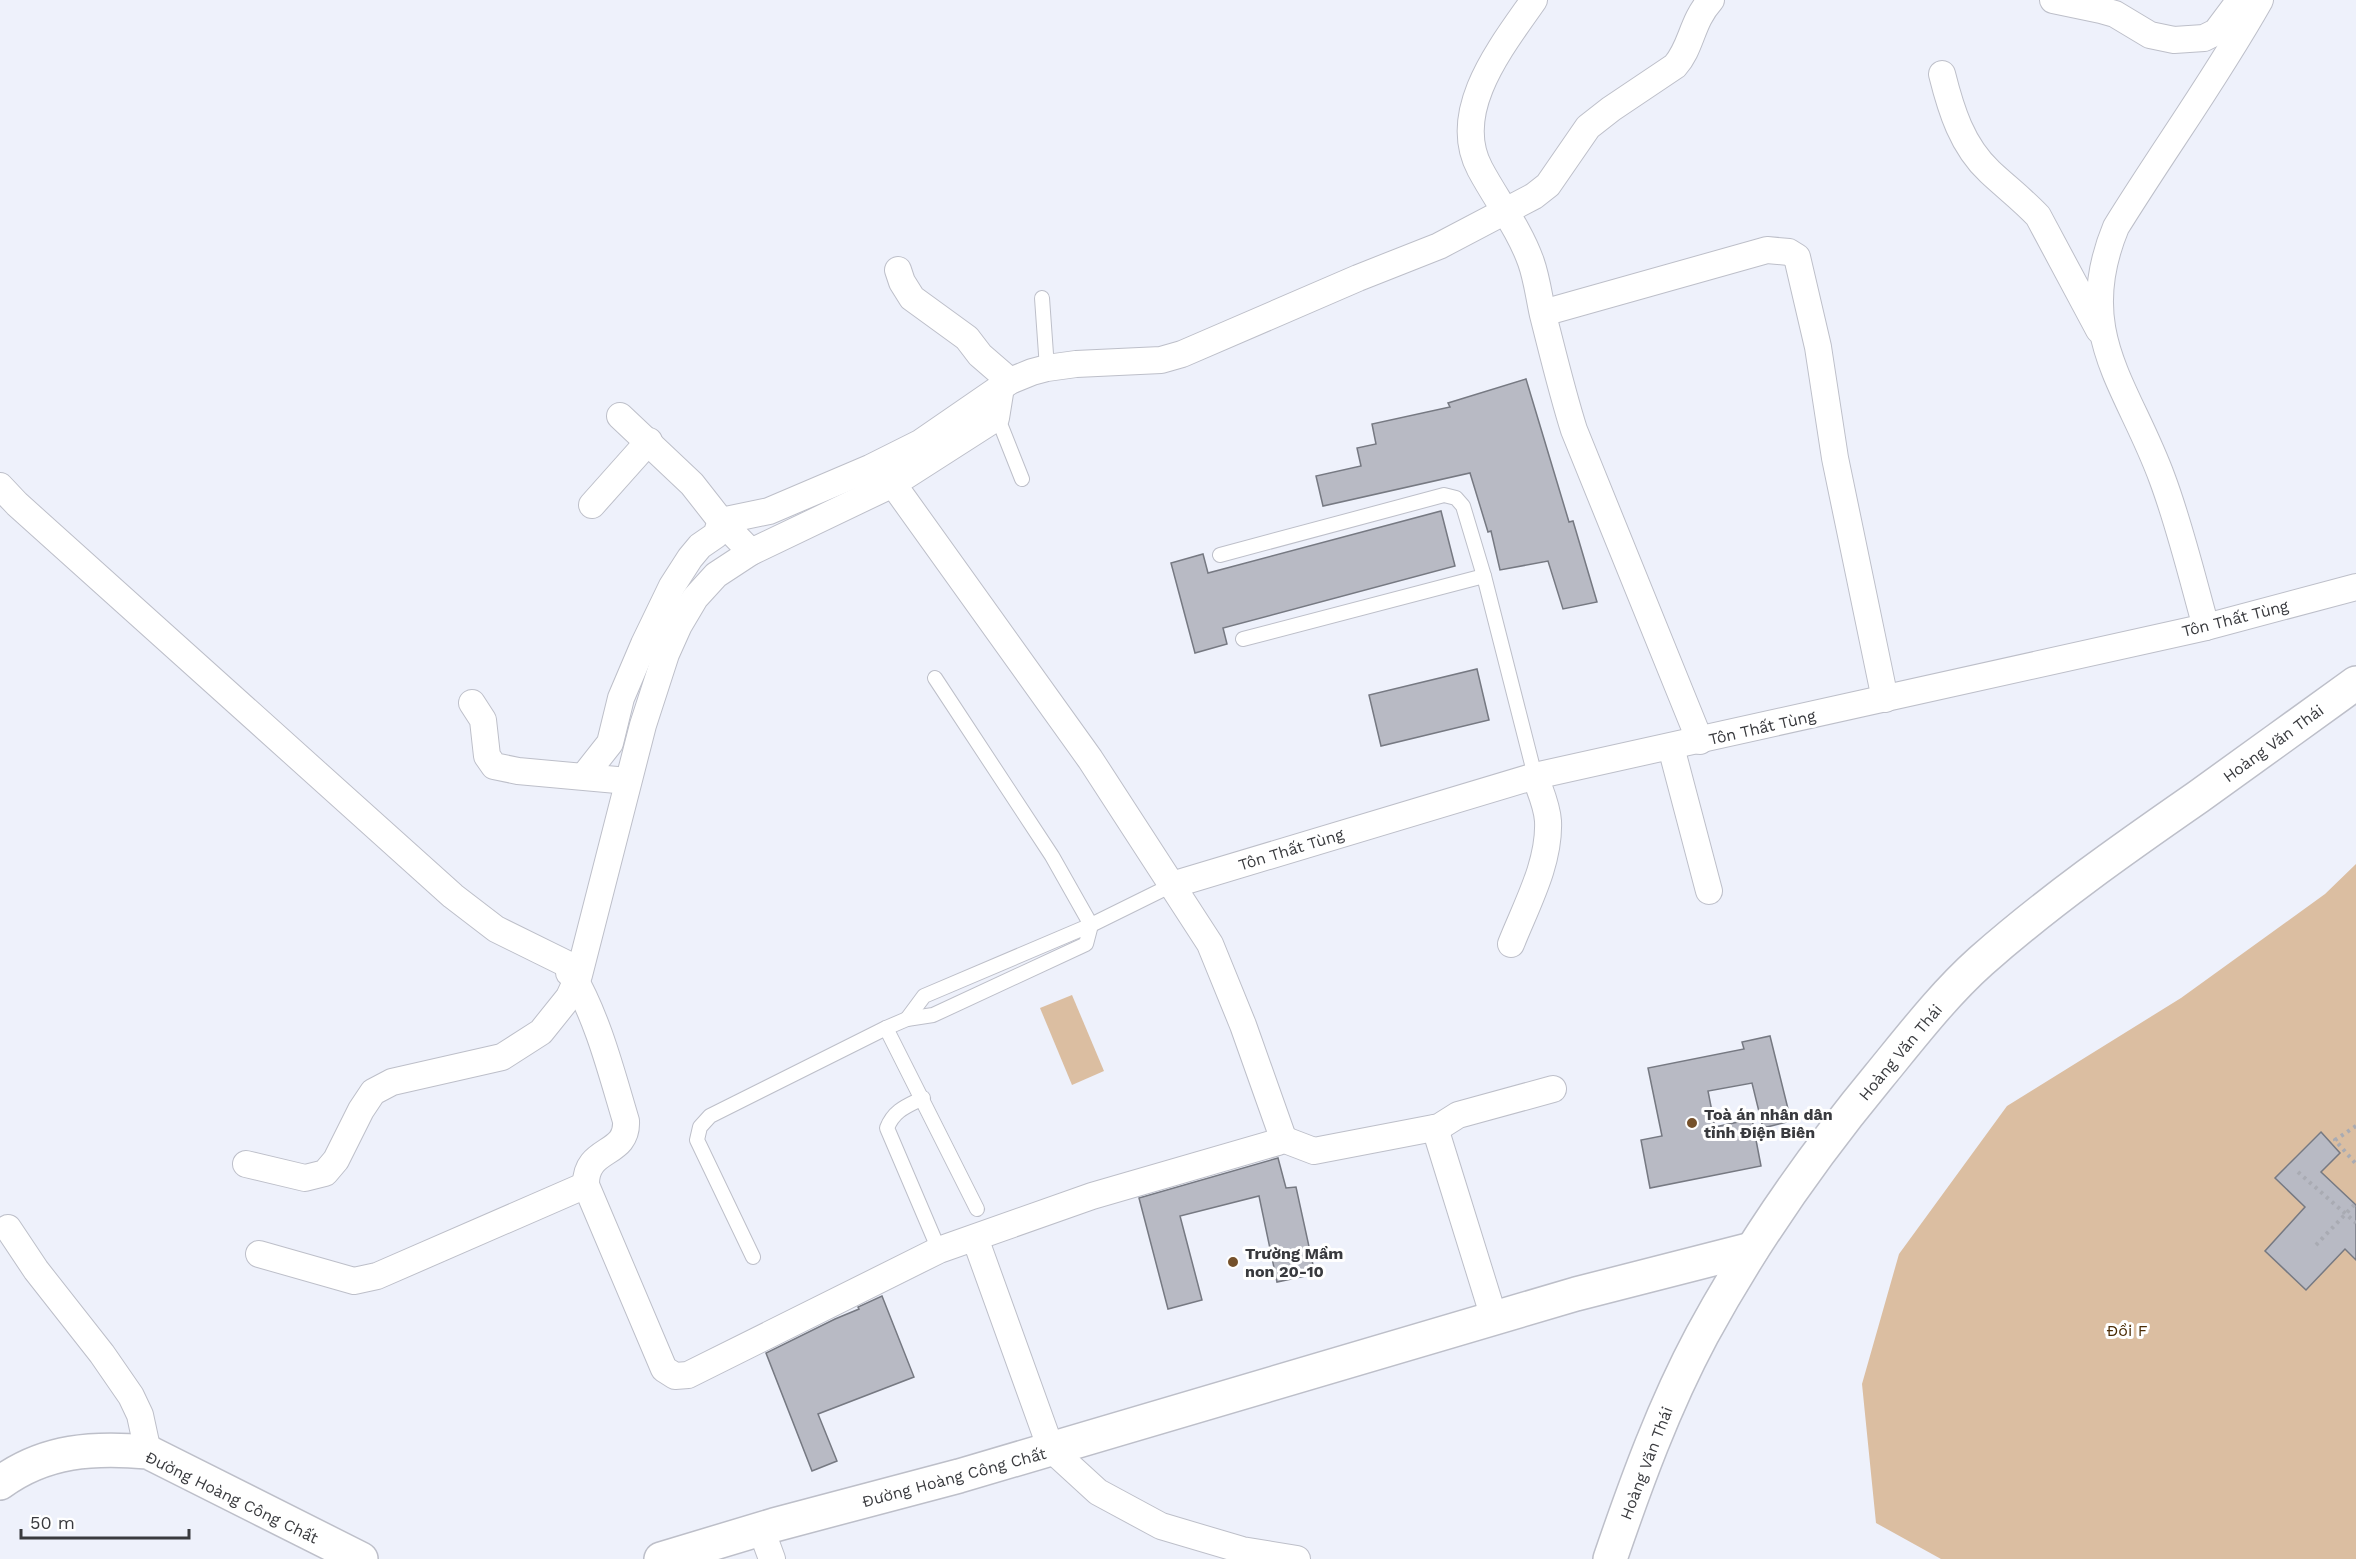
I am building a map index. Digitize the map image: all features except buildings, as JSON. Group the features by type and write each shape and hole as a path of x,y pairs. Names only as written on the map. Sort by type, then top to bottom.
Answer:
{"street":[{"path":"1534,0 1498,51 1490,68 1474,107 1471,126 1472,144 1479,168 1523,240 1532,264 1561,389 1574,430 1700,741"},
{"path":"721,521 769,512 898,454 920,443 1006,384 1047,368 1102,362 1161,360 1182,354 1358,278 1439,246 1507,212 1548,185 1588,127 1675,66 1682,58 1694,25 1711,0"},
{"path":"2052,0 2115,14 2150,35 2174,40 2204,38 2216,32 2240,0"},
{"path":"2103,339 2100,310 2101,278 2106,250 2116,227 2198,99 2230,54 2260,0"},
{"path":"1942,74 1950,106 1962,135 1976,157 1989,171 2038,216 2103,339 2115,376 2151,446 2169,496 2206,627"},
{"path":"1543,313 1767,250 1789,252 1797,257 1818,347 1835,458 1885,699"},
{"path":"898,270 912,298 967,338 1006,384"},
{"path":"246,1164 305,1178 325,1173 336,1160 361,1110 373,1092 392,1082 502,1057 541,1032 569,997 579,975 627,781 666,654 695,598 716,575 752,552 892,484 997,416 1006,384"},
{"path":"620,416 692,484 721,521 752,552"},
{"path":"592,505 649,441"},
{"path":"0,486 17,504 453,896 496,929 569,965 569,973 583,993 606,1053 626,1121 627,1132 622,1141 591,1163 586,1173 586,1185 664,1369 675,1376 688,1375 939,1250 1092,1196 1278,1142 1282,1132 1210,944 1090,759 892,484"},
{"path":"584,776 610,743 621,698 672,586 700,546 716,535 721,521"},
{"name":"Tôn Thất Tùng","path":"1172,885 1535,776 2206,627 2356,587"},
{"name":"Hoàng Văn Thái","path":"1610,1559 1635,1487 1670,1402 1702,1335 1752,1249 1846,1115 1923,1022 1978,963 2086,875 2356,683"},
{"path":"472,703 483,720 486,756 494,766 510,770 627,781"},
{"path":"1671,747 1709,891"},
{"path":"1511,944 1536,880 1547,838 1545,804 1535,776"},
{"path":"1280,1138 1314,1151 1435,1128 1458,1115 1553,1089"},
{"path":"1435,1128 1494,1318"},
{"path":"259,1254 354,1281 377,1276 586,1185"},
{"path":"8,1228 36,1270 102,1354 131,1396 140,1415 148,1452"},
{"path":"975,1238 1051,1449 1576,1294 1752,1249"},
{"name":"Đường Hoàng Công Chất","path":"0,1483 15,1472 62,1453 110,1449 148,1452 361,1559"},
{"name":"Đường Hoàng Công Chất","path":"660,1559 1051,1449 1098,1492 1161,1526 1240,1554 1297,1559"},
{"path":"761,1529 772,1559"}],"lane":[{"path":"1042,298 1047,368"},
{"path":"997,416 1022,479"},
{"path":"1220,555 1444,495 1456,498 1463,506 1484,576 1535,776"},
{"path":"1243,639 1484,576"},
{"path":"753,1257 698,1140 700,1127 710,1116 886,1028 907,1019 933,1015 1086,944 1091,925 1052,856 935,678"},
{"path":"907,1019 924,996 1091,925 1172,885"},
{"path":"886,1028 977,1209"},
{"path":"923,1098 898,1111 891,1118 887,1128 939,1250"}],"path":[{"path":"2356,1126 2335,1140 2356,1164"},
{"path":"2298,1172 2356,1223"},
{"path":"2316,1245 2356,1203"}],"green space":[{"name":"Đồi F","path":"2356,864 2356,1559 1941,1559 1876,1523 1862,1384 1899,1254 2007,1106 2181,998 2325,894"},
{"path":"1072,995 1104,1071 1072,1085 1040,1008"}],"place":[{"name":"Toà án nhân dân tỉnh Điện Biên","path":"1692,1123"},
{"name":"Trường Mầm non 20-10","path":"1233,1262"}]}
